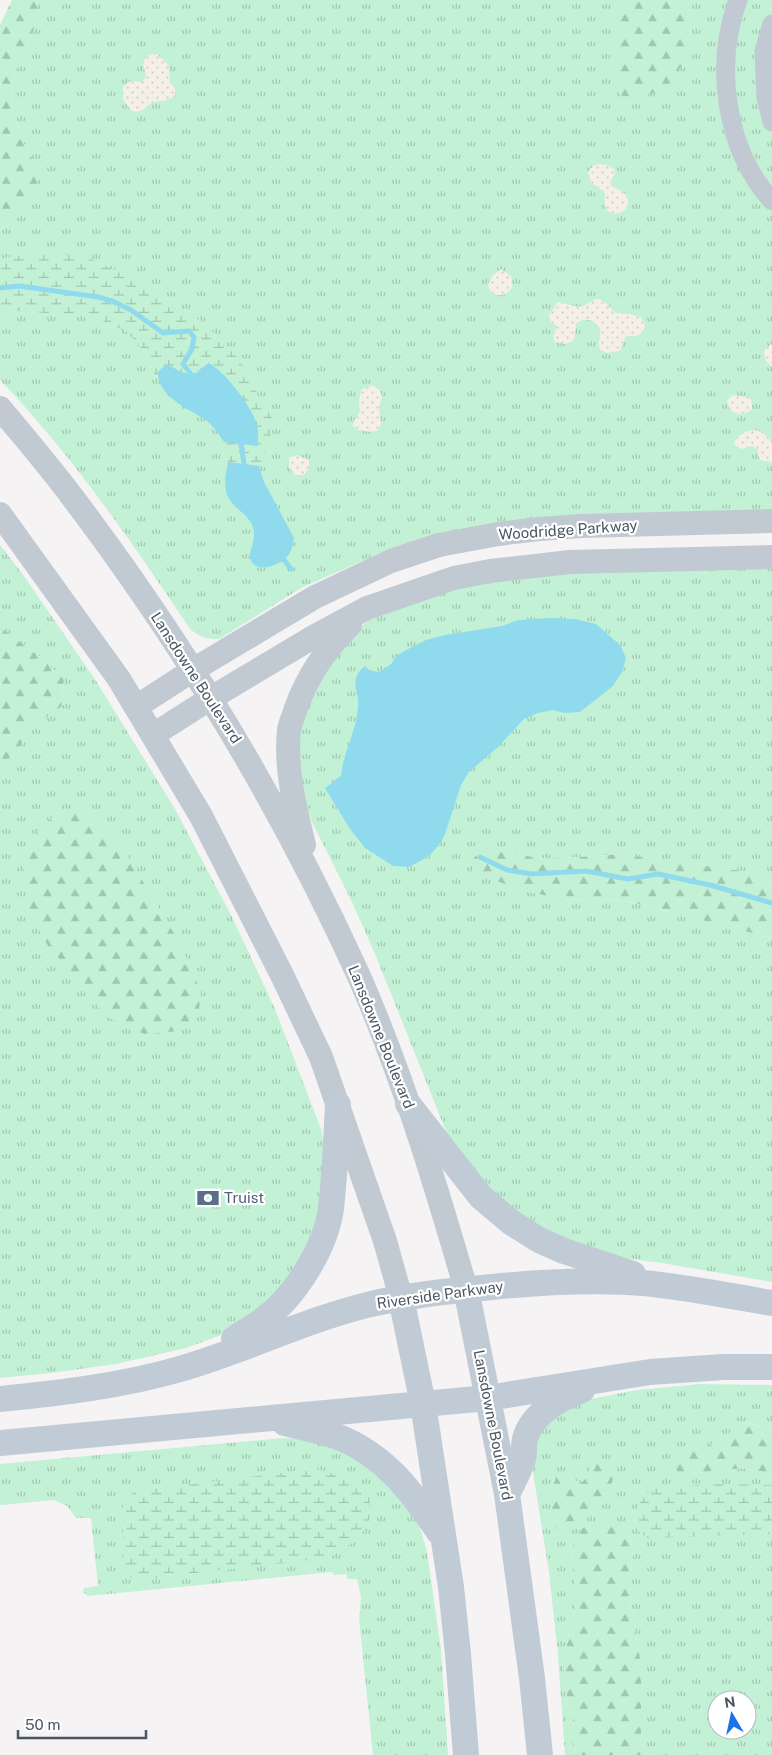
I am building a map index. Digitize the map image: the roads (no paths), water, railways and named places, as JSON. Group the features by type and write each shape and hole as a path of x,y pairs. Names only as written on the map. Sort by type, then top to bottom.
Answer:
{"main road":[{"path":"180,1369 231,1341 264,1319 292,1293 312,1263 326,1228 331,1209 338,1104"},
{"path":"408,1104 481,1197 512,1222 539,1240 623,1272 690,1289"},
{"name":"Riverside Parkway","path":"0,1399 108,1386 180,1369 216,1358 316,1320 400,1298 534,1282 589,1281 642,1283 772,1303"},
{"name":"Lansdowne Boulevard","path":"466,1290 507,1494 532,1678 540,1755"},
{"path":"400,1298 423,1404 451,1587 466,1755"},
{"path":"0,1443 488,1398 650,1372 687,1368 772,1367"},
{"path":"507,1494 524,1457 525,1439 533,1424 544,1411 563,1398 609,1379"},
{"path":"268,1418 340,1438 378,1458 410,1490 442,1538"}],"street":[{"path":"738,0 733,14 726,60 726,99 740,147 760,188 772,202"},
{"path":"772,24 764,51 766,97 772,122"},
{"name":"Lansdowne Boulevard","path":"0,408 73,498 138,588 193,670 259,779 312,878 358,976 408,1104 427,1158 466,1290"},
{"path":"0,514 119,679 201,816 282,975 321,1057 385,1241 400,1298"},
{"name":"Woodridge Parkway","path":"136,708 193,670 323,593 391,561 440,545 498,534 539,529 581,526 772,521"},
{"path":"153,735 315,636 367,608 454,578 490,571 570,562 772,557"},
{"path":"312,878 294,806 288,755 290,728 300,698 318,662 332,644 367,608"}],"water":[{"path":"209,363 222,373 248,406 257,425 258,446 224,442 206,420 174,400 164,391 158,372 165,365 183,373 191,374 198,372"},
{"path":"228,462 259,466 264,482 294,538 289,555 284,560 261,567 253,564 249,557 254,534 253,528 251,522 231,502 226,493 225,484"},
{"path":"575,619 596,624 620,645 626,658 622,672 613,686 580,712 564,713 553,710 538,713 524,719 498,747 469,772 461,785 441,842 432,853 422,860 409,867 393,866 365,848 350,829 325,788 341,776 344,759 357,717 358,702 355,681 360,671 365,666 369,670 379,672 391,664 397,655 426,640 502,626 518,620"}],"waterway":[{"path":"0,288 19,286 98,297 131,310 163,333 189,331 194,337 192,349 183,364 194,378"},
{"path":"238,439 241,444 245,470"},
{"path":"281,556 291,569"},
{"path":"480,857 507,870 532,874 586,871 628,879 658,874 710,885 772,903"}],"place":[{"name":"Truist","path":"208,1198"}]}
